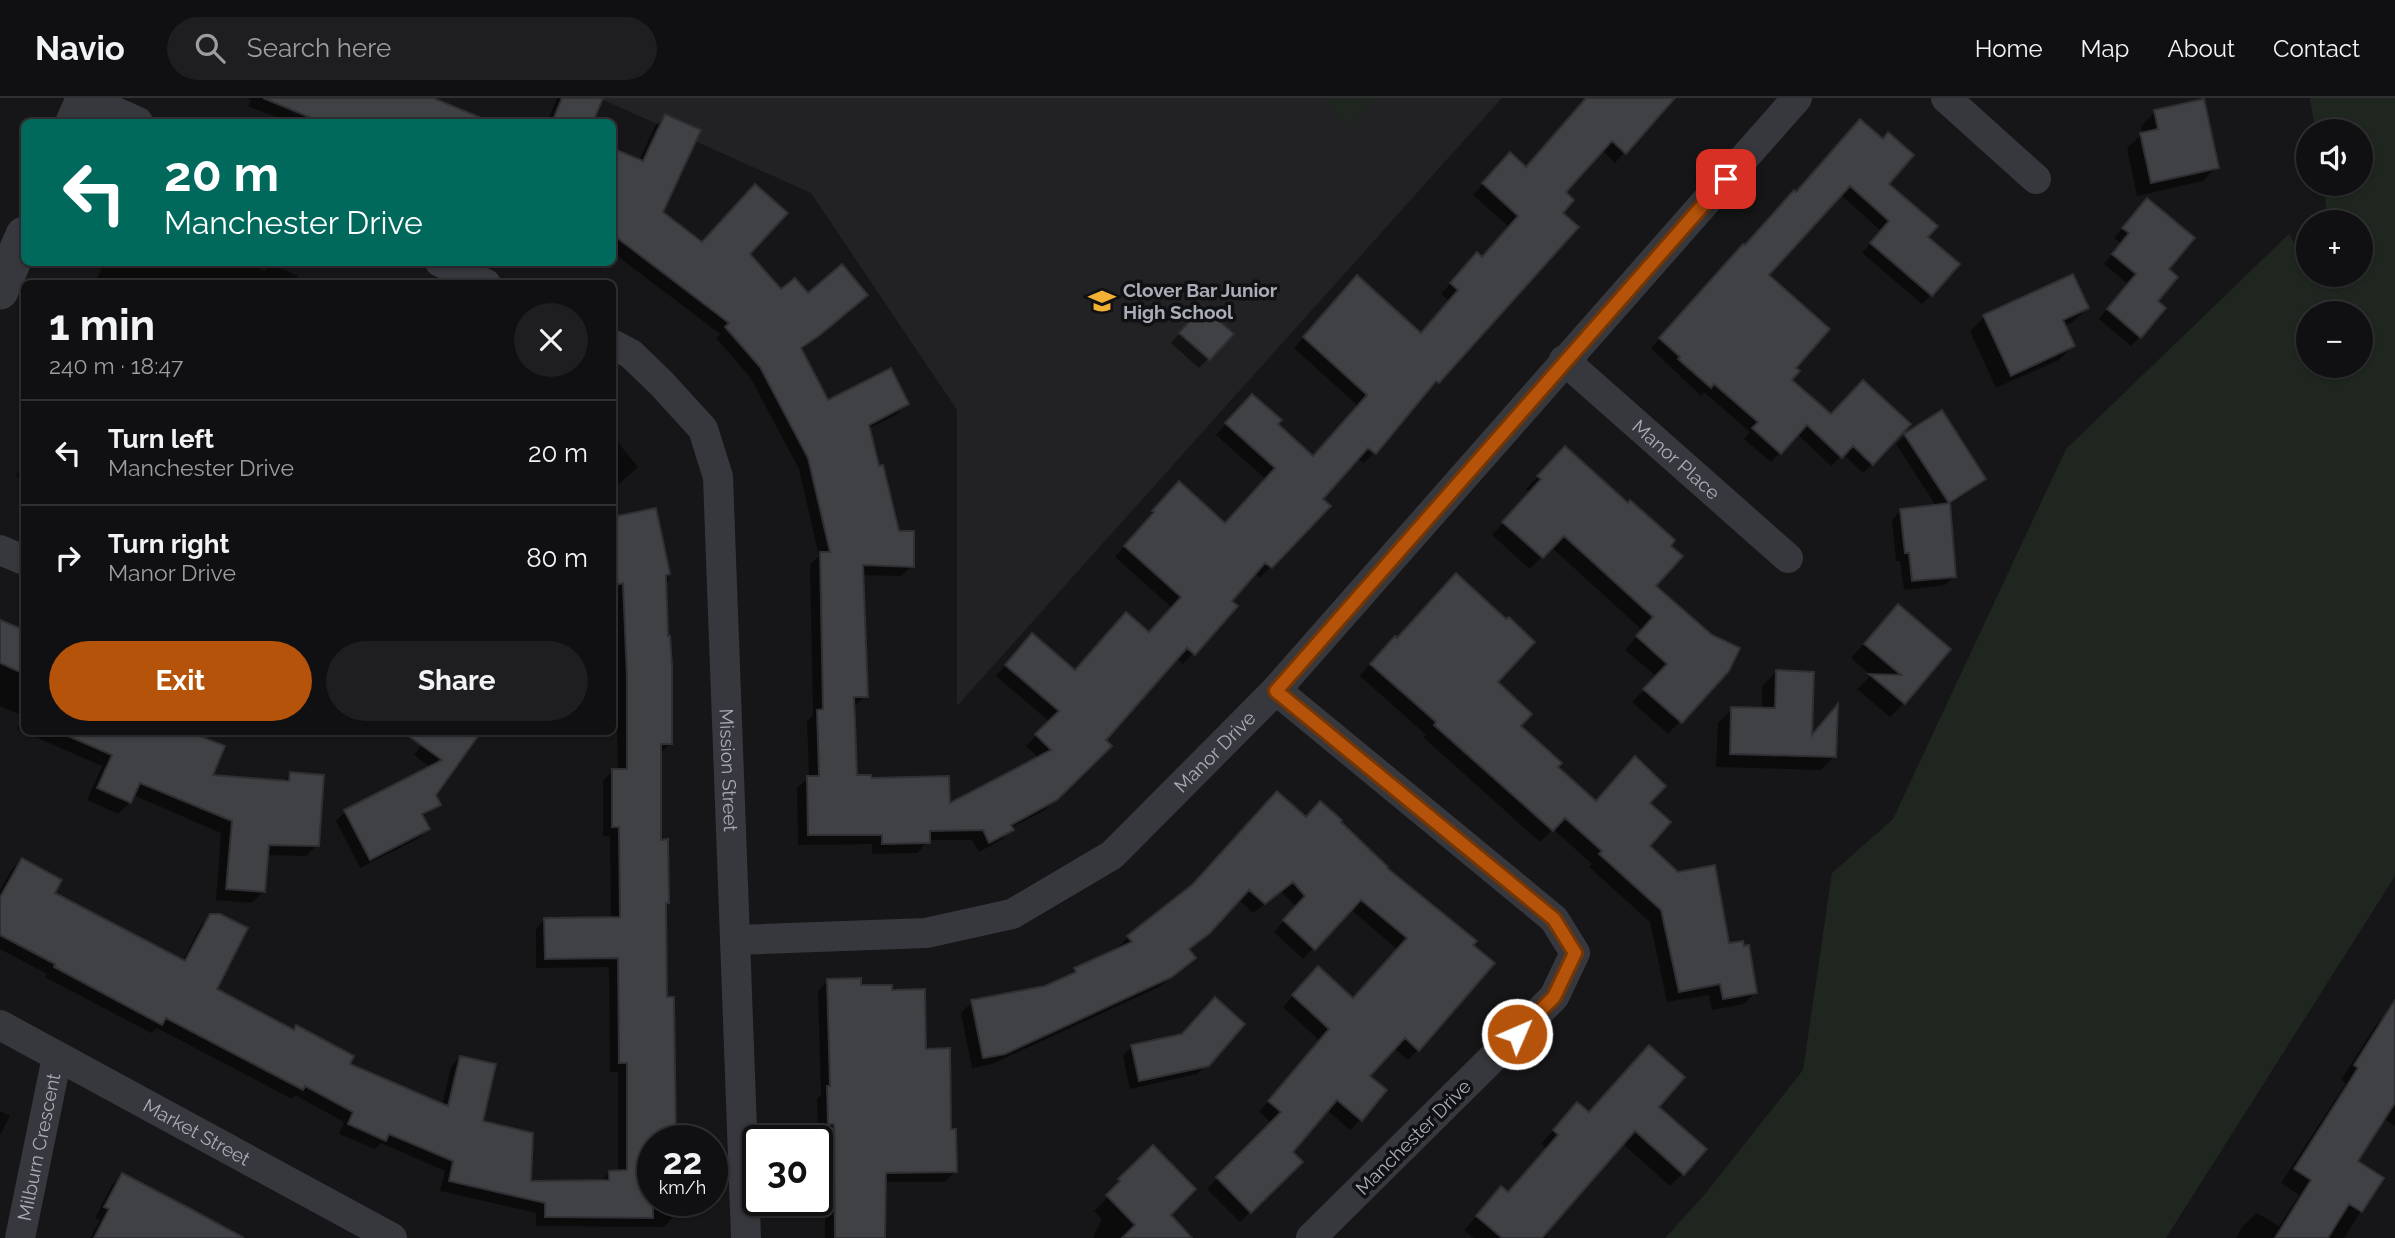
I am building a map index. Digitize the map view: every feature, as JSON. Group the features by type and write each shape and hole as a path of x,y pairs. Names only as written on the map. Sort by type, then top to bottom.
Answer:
{"street":[{"path":"75,119 85,98 131,119"},
{"name":"Manor Drive","path":"735,940 926,933 1012,914 1112,855 1276,691 1564,360 1797,98"},
{"path":"1946,98 2036,179"},
{"path":"0,291 21,242"},
{"path":"448,266 478,280"},
{"name":"Mission Street","path":"616,346 631,354 703,429 718,477 746,1238"},
{"name":"Manor Place","path":"1564,360 1788,558"},
{"path":"0,550 21,558"},
{"name":"Manchester Drive","path":"1276,691 1554,919 1575,953 1554,997 1311,1238"},
{"name":"Market Street","path":"0,1025 392,1238"},
{"name":"Milburn Crescent","path":"20,1238 57,1057"}],"shaded area":[{"name":"Clover Bar Junior High School","path":"599,98 1502,98 957,706 957,410 811,193"},
{"path":"1323,98 1377,98 1348,125"},
{"path":"2310,98 2395,98 2395,876 2166,1238 1665,1238 1705,1194 1803,1070 1832,873 1893,819 2066,449 2289,234 2296,246 2296,287 2373,287 2373,210 2327,210 2325,196 2373,196 2373,119 2313,119"}],"building":[{"path":"263,98 433,98 484,119 314,119"},
{"path":"562,98 603,98 594,119 553,119"},
{"path":"1586,98 1675,98 1626,154 1612,141 1566,192 1574,200 1563,213 1579,227 1439,383 1436,381 1376,454 1368,448 1323,499 1331,506 1272,568 1265,563 1232,601 1238,606 1195,655 1187,648 1106,740 1112,746 1057,800 1011,825 1014,830 989,843 983,830 930,831 930,843 882,844 882,835 808,835 807,776 819,776 817,710 823,709 820,552 830,552 808,458 760,367 725,327 729,323 616,237 616,150 643,161 665,114 701,130 663,212 702,242 755,184 788,213 750,254 781,289 795,278 808,293 842,264 868,295 801,348 828,400 891,368 909,404 869,425 879,466 883,465 899,531 914,531 914,567 863,565 868,697 854,697 857,775 871,775 872,778 949,776 950,803 1051,750 1035,734 1059,711 1005,665 1032,633 1075,670 1126,612 1149,632 1181,597 1124,546 1154,512 1152,511 1179,481 1225,523 1275,468 1225,423 1252,394 1282,420 1278,424 1313,456 1367,395 1303,337 1357,275 1421,333 1458,290 1450,283 1477,252 1482,257 1518,216 1482,183 1510,152 1526,167"},
{"path":"2204,99 2219,168 2151,183 2140,133 2158,129 2154,110"},
{"path":"1860,119 1883,139 1888,132 1914,155 1889,184 1938,226 1928,237 1960,264 1932,296 1870,243 1889,221 1850,186 1769,275 1830,329 1796,368 1800,371 1792,380 1831,414 1863,380 1911,424 1873,465 1853,446 1842,458 1807,425 1781,454 1752,428 1758,422 1714,384 1711,388 1659,338 1743,244 1745,245 1794,190 1796,192"},
{"path":"2147,198 2195,238 2169,269 2178,277 2158,301 2166,308 2141,338 2107,309 2136,274 2112,254 2129,233 2122,228"},
{"path":"2073,274 2089,308 2063,320 2075,346 2011,376 1983,315"},
{"path":"1203,306 1234,334 1210,360 1179,333"},
{"path":"1942,410 1986,479 1949,503 1904,434"},
{"path":"1565,446 1628,503 1630,500 1675,540 1671,546 1683,556 1656,586 1712,635 1740,648 1729,671 1682,723 1643,689 1667,664 1636,636 1653,617 1564,536 1543,558 1502,522 1541,479 1537,476"},
{"path":"1950,503 1956,577 1912,581 1909,553 1905,553 1900,509"},
{"path":"656,508 670,574 666,575 672,666 672,744 661,744 661,840 668,839 667,997 674,997 676,1125 637,1125 637,1216 653,1218 545,1217 545,1203 449,1181 453,1161 389,1134 386,1141 348,1124 353,1112 305,1086 303,1090 166,1018 162,1025 0,935 0,897 22,858 62,880 55,893 185,961 210,914 220,914 248,928 217,989 294,1030 296,1025 354,1056 350,1064 448,1106 460,1056 496,1064 483,1121 533,1133 531,1181 609,1180 609,1171 627,1170 627,1063 619,1063 618,958 545,959 544,918 620,917 619,827 612,827 612,769 627,769 627,677 623,583 616,585 616,516"},
{"path":"1456,573 1535,642 1498,682 1532,714 1521,726 1562,763 1558,767 1596,801 1635,756 1666,786 1650,803 1671,822 1650,846 1678,872 1715,865 1729,943 1743,941 1744,946 1749,945 1757,993 1723,999 1720,984 1679,992 1661,910 1599,854 1602,851 1565,818 1553,831 1370,664"},
{"path":"1898,604 1951,649 1905,704 1869,674 1901,675 1864,644"},
{"path":"0,620 21,629 21,673 0,663"},
{"path":"1776,670 1814,672 1812,735 1838,704 1836,757 1730,754 1731,707 1775,708"},
{"path":"66,735 198,735 225,746 213,775 289,781 290,772 324,775 319,846 269,845 265,892 226,889 232,821 140,783 131,803 97,788 112,755"},
{"path":"407,735 479,735 436,795 441,805 422,814 430,829 370,860 344,810 442,760"},
{"path":"1277,791 1306,817 1320,801 1342,820 1387,868 1477,941 1473,945 1495,963 1419,1051 1405,1038 1370,1076 1387,1090 1362,1121 1337,1100 1293,1152 1303,1162 1251,1213 1216,1177 1281,1112 1268,1101 1329,1029 1292,995 1318,966 1353,998 1407,938 1361,900 1315,950 1283,920 1305,896 1293,882 1265,904 1249,890 1210,933 1189,949 1196,958 1172,977 1005,1054 983,1058 971,1000 1045,986 1076,972 1074,968 1132,942 1127,936 1193,884"},
{"path":"861,978 861,985 892,985 892,990 925,989 926,1049 950,1048 951,1129 956,1129 957,1172 886,1173 885,1238 835,1238 834,1124 828,1124 827,1086 830,1086 827,979"},
{"path":"1215,997 1245,1024 1209,1066 1139,1081 1131,1045 1182,1034"},
{"path":"2395,1000 2395,1103 2358,1161 2384,1178 2362,1212 2349,1204 2328,1238 2275,1238 2311,1180 2294,1169 2358,1068 2354,1065"},
{"path":"1649,1045 1685,1077 1659,1107 1707,1149 1684,1175 1635,1131 1542,1238 1502,1238 1476,1216 1501,1186 1508,1192 1558,1135 1553,1130 1577,1102 1589,1112"},
{"path":"1153,1145 1196,1189 1171,1215 1192,1238 1122,1238 1135,1225 1106,1195 1120,1181 1118,1179"},
{"path":"122,1173 244,1238 94,1238 109,1209 104,1207"}],"place":[{"name":"Clover Bar Junior High School","path":"1102,301"}],"route":[{"path":"1517,1034 1554,997 1575,953 1554,919 1276,691 1564,360 1726,179"}]}
